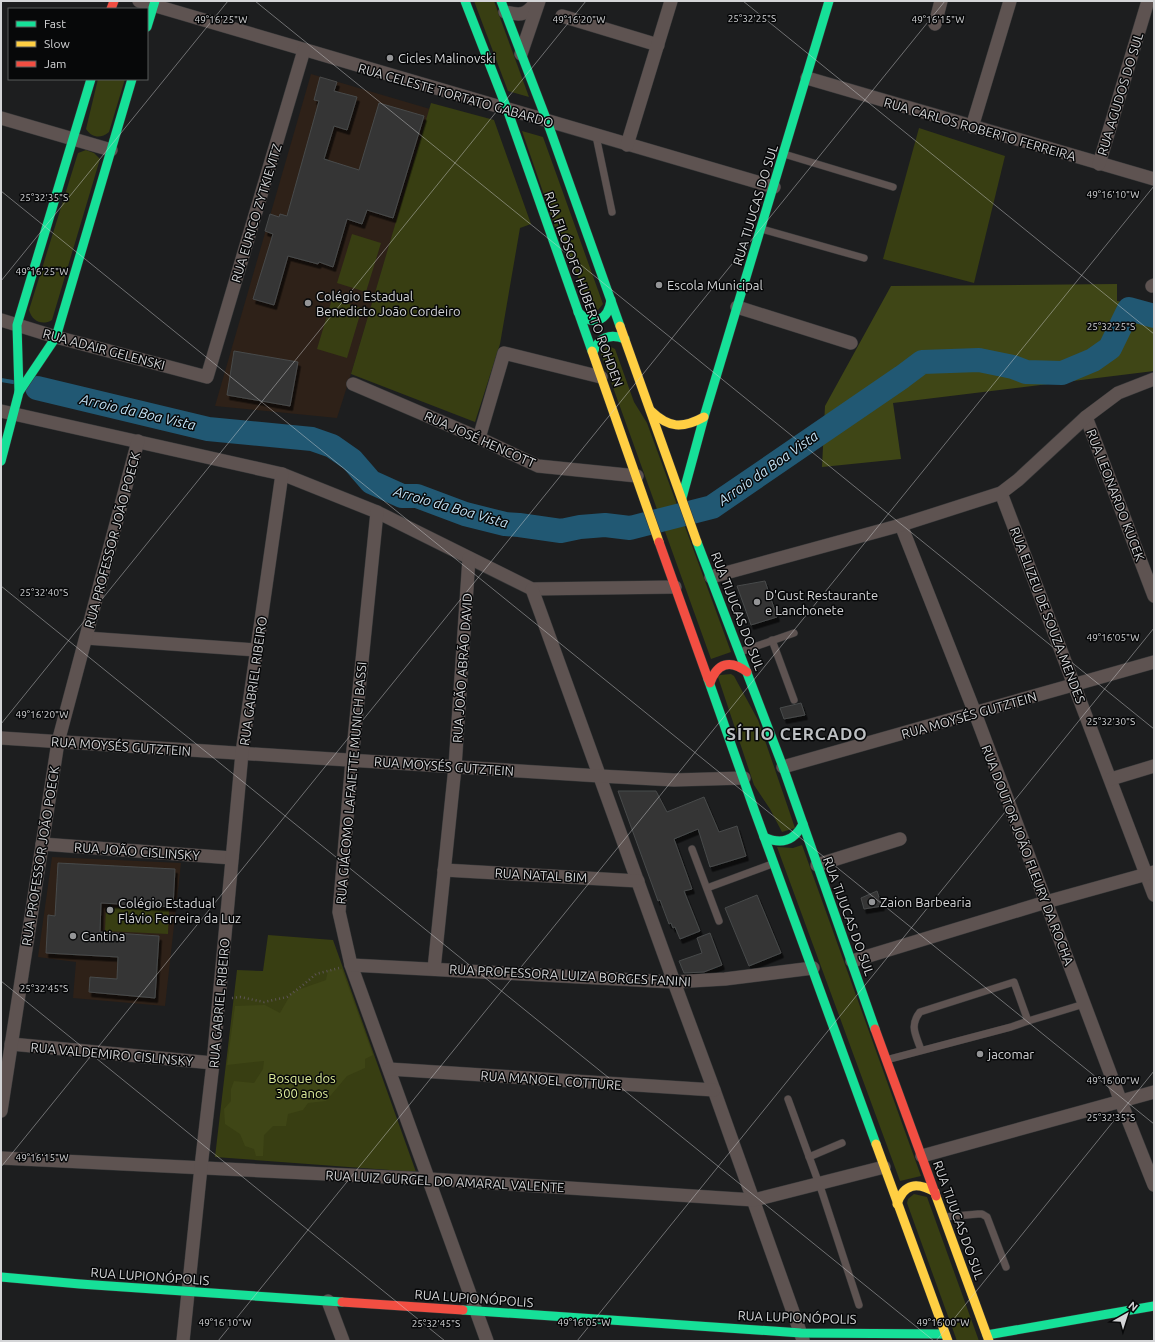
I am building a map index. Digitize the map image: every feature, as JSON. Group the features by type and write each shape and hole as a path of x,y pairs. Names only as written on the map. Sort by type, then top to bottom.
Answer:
{"main road":[{"name":"RUA FILÓSOFO HUBERTO ROHDEN","path":"466,1 507,109 660,540 675,587"},
{"name":"RUA TIJUCAS DO SUL","path":"830,1 704,417 682,499 783,767 886,1060 988,1338"},
{"path":"148,24 154,3"},
{"name":"RUA FILÓSOFO HUBERTO ROHDEN","path":"503,6 547,121 682,499"},
{"path":"20,392 18,325 91,80"},
{"path":"1,460 7,412 56,337 132,80"},
{"path":"578,312 586,319 596,320 606,315 609,311 611,300"},
{"path":"593,352 597,343 605,336 615,335 624,339"},
{"path":"651,412 659,420 676,426 694,424 704,417"},
{"path":"675,587 764,837 813,968 946,1337"},
{"path":"710,682 714,672 724,665 736,665 747,672"},
{"path":"764,837 776,842 788,840 798,834 803,824"},
{"path":"897,1204 901,1194 909,1187 920,1185 925,1186 935,1192"},
{"name":"RUA LUPIONÓPOLIS","path":"1,1277 80,1284 476,1311 802,1337 946,1337"},
{"path":"988,1338 1154,1306"}],"street":[{"name":"RUA CELESTE TORTATO GABARDO","path":"139,1 154,3 304,50 774,188"},
{"path":"503,6 518,15 526,12 538,1"},
{"path":"521,54 538,1"},
{"path":"628,145 671,1"},
{"path":"935,24 941,1"},
{"path":"972,127 1010,1"},
{"name":"RUA AGUDOS DO SUL","path":"1099,164 1148,1"},
{"path":"562,16 658,45"},
{"name":"RUA EURICO ZYTKIEVITZ","path":"207,377 304,50"},
{"name":"RUA CARLOS ROBERTO FERREIRA","path":"806,78 1154,179"},
{"path":"1,118 111,150"},
{"path":"737,307 851,343"},
{"name":"RUA ADAIR GELENSKI","path":"1,320 56,337 207,377"},
{"path":"479,438 504,352 601,377"},
{"path":"711,577 901,525 1001,493 1018,480 1086,417 1118,393 1154,380"},
{"name":"RUA JOSÉ HENCOTT","path":"353,384 479,438 538,466 637,476"},
{"path":"7,412 282,474 377,512 532,589 675,587"},
{"name":"RUA LEONARDO KUCEK","path":"1086,417 1154,596"},
{"name":"RUA PROFESSOR JOÃO POECK","path":"1,1111 58,742 138,441"},
{"name":"RUA GABRIEL RIBEIRO","path":"183,1341 200,1167 214,1064 242,753 282,474"},
{"name":"RUA ELIZEU DE SOUZA MENDES","path":"1001,493 1111,779 1150,873 1154,894"},
{"name":"RUA GIÁCOMO LAFAIETTE MUNICH BASSI","path":"377,512 352,760 339,912 351,965 487,1341"},
{"name":"RUA DOUTOR JOÃO FLEURY DA ROCHA","path":"901,525 975,713 1121,1102 1154,1185"},
{"name":"RUA JOÃO ABRÃO DAVID","path":"434,969 455,767 469,558"},
{"path":"532,589 754,1200 802,1337"},
{"path":"86,638 257,650"},
{"name":"RUA MOYSÉS GUTZTEIN","path":"783,767 1154,662"},
{"name":"RUA MOYSÉS GUTZTEIN","path":"1,738 674,780 744,778"},
{"path":"1111,779 1154,766"},
{"path":"818,865 900,839"},
{"name":"RUA JOÃO CISLINSKY","path":"42,844 232,858"},
{"name":"RUA NATAL BIM","path":"444,870 638,881"},
{"path":"852,961 1046,902 1150,873"},
{"name":"RUA PROFESSORA LUIZA BORGES FANINI","path":"351,965 674,982 725,979 813,968"},
{"name":"RUA VALDEMIRO CISLINSKY","path":"11,1044 214,1064"},
{"name":"RUA MANOEL COTTURE","path":"389,1069 714,1090"},
{"path":"922,1156 1154,1092"},
{"name":"RUA LUIZ GURGEL DO AMARAL VALENTE","path":"1,1158 200,1167 754,1200 884,1167"},
{"path":"328,1301 343,1341"}],"lane":[{"path":"596,136 612,212"},
{"path":"784,154 893,187"},
{"path":"762,228 864,258"},
{"path":"740,652 794,633"},
{"path":"772,640 794,700"},
{"path":"692,849 719,921"},
{"path":"707,888 774,863"},
{"path":"921,1050 913,1026 920,1012 1014,982 1028,1021"},
{"path":"886,1060 1011,1027 1084,1004"},
{"path":"788,1099 819,1184 859,1305"},
{"path":"809,1157 842,1143"},
{"path":"944,1217 978,1214 982,1214 987,1217 1006,1267"}],"path":[{"path":"220,999 240,997 264,1002 287,997 316,974 351,965"}],"shaded area":[{"name":"Colégio Estadual Benedicto João Cordeiro","path":"311,74 430,109 337,418 215,406"},
{"name":"Colégio Estadual Flávio Ferreira da Luz","path":"52,857 181,863 165,1006 73,998 76,962 38,957"}],"green space":[{"path":"474,1 494,1 529,97 508,91"},
{"path":"98,80 125,80 109,132 103,136 94,136 86,129"},
{"path":"431,103 494,120 531,224 520,228 500,344 475,422 351,374"},
{"path":"919,128 1005,156 974,283 883,259"},
{"path":"522,131 543,137 603,304 598,310 590,309 569,253 555,227"},
{"path":"86,150 94,153 100,159 52,320 45,323 35,320 30,314 29,310 78,153"},
{"path":"352,234 381,243 366,292 337,283"},
{"path":"1117,284 1117,301 1154,307 1154,371 893,403 901,459 822,467 825,406 891,286"},
{"path":"332,299 362,308 347,358 317,349"},
{"path":"609,346 615,349 634,402 647,423 731,652 711,659 601,354 606,347"},
{"path":"731,674 734,676 758,720 795,828 782,832 770,809 754,785 718,677 720,675"},
{"path":"802,845 921,1176 900,1181 777,847 793,848"},
{"path":"106,907 169,910 168,934 105,931"},
{"name":"Bosque dos 300 anos","path":"268,935 333,940 416,1172 215,1157 237,970 263,971"},
{"path":"342,969 373,1055 365,1059 365,1068 347,1076 326,1101 308,1103 303,1110 288,1114 286,1126 273,1126 264,1135 263,1156 256,1156 254,1149 245,1146 240,1134 225,1124 224,1109 231,1101 231,1089 234,1081 254,1083 263,1069 264,1061 227,1065 235,1006 265,1005 280,1013 292,992 326,980 328,970"},
{"path":"914,1194 927,1197 979,1341 957,1341 907,1203 908,1199"}],"building":[{"path":"320,77 337,82 334,91 357,97 347,130 334,126 324,159 359,170 379,103 424,116 393,218 367,210 362,224 347,219 333,267 319,262 318,264 288,256 274,305 253,299 273,234 265,231 270,214 279,217 280,214 287,216 319,101 314,100"},
{"path":"234,351 298,362 290,406 227,395"},
{"name":"D'Gust Restaurante e Lanchonete","path":"765,581 777,617 751,625 737,586"},
{"path":"801,703 805,715 784,719 780,708"},
{"path":"618,791 656,791 667,812 704,797 719,832 737,826 746,856 710,867 698,829 674,839 692,889 684,891 700,931 680,939 675,927 673,928 671,923 669,924 660,900 658,901"},
{"name":"Colégio Estadual Flávio Ferreira da Luz","path":"58,863 175,869 173,907 101,903 100,932 159,936 155,998 89,992 90,977 117,979 118,957 46,953 48,915 55,916"},
{"name":"Zaion Barbearia","path":"877,891 882,906 864,909 861,898"},
{"path":"757,895 781,953 749,966 725,908"},
{"path":"710,933 722,965 704,972 684,973 679,961 702,953 697,938"}],"waterway":[{"name":"Arroio da Boa Vista","path":"37,388 208,429 312,439 332,446 352,460 371,482 402,496 417,496 465,514 505,524 561,531 580,527 605,525 630,528 712,507 922,362 979,360 1013,367 1026,372 1062,373 1093,360 1110,348 1129,309 1154,316"},
{"name":"Arroio da Boa Vista","path":"1,380 13,382"}],"traffic: fast":[{"path":"148,24 155,1"},
{"path":"465,1 507,109 592,351"},
{"path":"501,1 547,121 620,326"},
{"path":"682,498 704,417 829,1"},
{"path":"19,392 17,325 91,80"},
{"path":"1,461 19,392 56,337 132,80"},
{"path":"578,312 589,319 599,320 607,313 611,300"},
{"path":"593,352 598,343 606,338 615,336 625,339"},
{"path":"697,542 783,767 875,1029"},
{"path":"708,679 876,1144"},
{"path":"764,837 776,841 786,840 796,834 803,824"},
{"path":"1,1277 80,1284 342,1302"},
{"path":"987,1335 1154,1306"},
{"path":"463,1310 801,1333 945,1334"}],"traffic: slow":[{"path":"620,326 697,542"},
{"path":"592,351 659,542"},
{"path":"651,411 664,421 676,425 689,424 704,417"},
{"path":"876,1144 948,1341"},
{"path":"897,1204 903,1192 912,1186 922,1187 935,1192"},
{"path":"936,1196 989,1341"}],"traffic: jam":[{"path":"111,8 114,1"},
{"path":"659,542 708,679"},
{"path":"710,683 716,671 725,665 735,665 747,672"},
{"path":"875,1029 936,1196"},
{"path":"342,1302 463,1310"}],"place":[{"name":"Cicles Malinovski","path":"390,58"},
{"name":"Escola Municipal","path":"659,285"},
{"name":"Colégio Estadual Benedicto João Cordeiro","path":"308,303"},
{"name":"D'Gust Restaurante e Lanchonete","path":"757,602"},
{"name":"Zaion Barbearia","path":"872,902"},
{"name":"Colégio Estadual Flávio Ferreira da Luz","path":"110,910"},
{"name":"Cantina","path":"73,936"},
{"name":"jacomar","path":"980,1054"}],"district":[{"name":"SÍTIO CERCADO","path":"797,734"}]}
